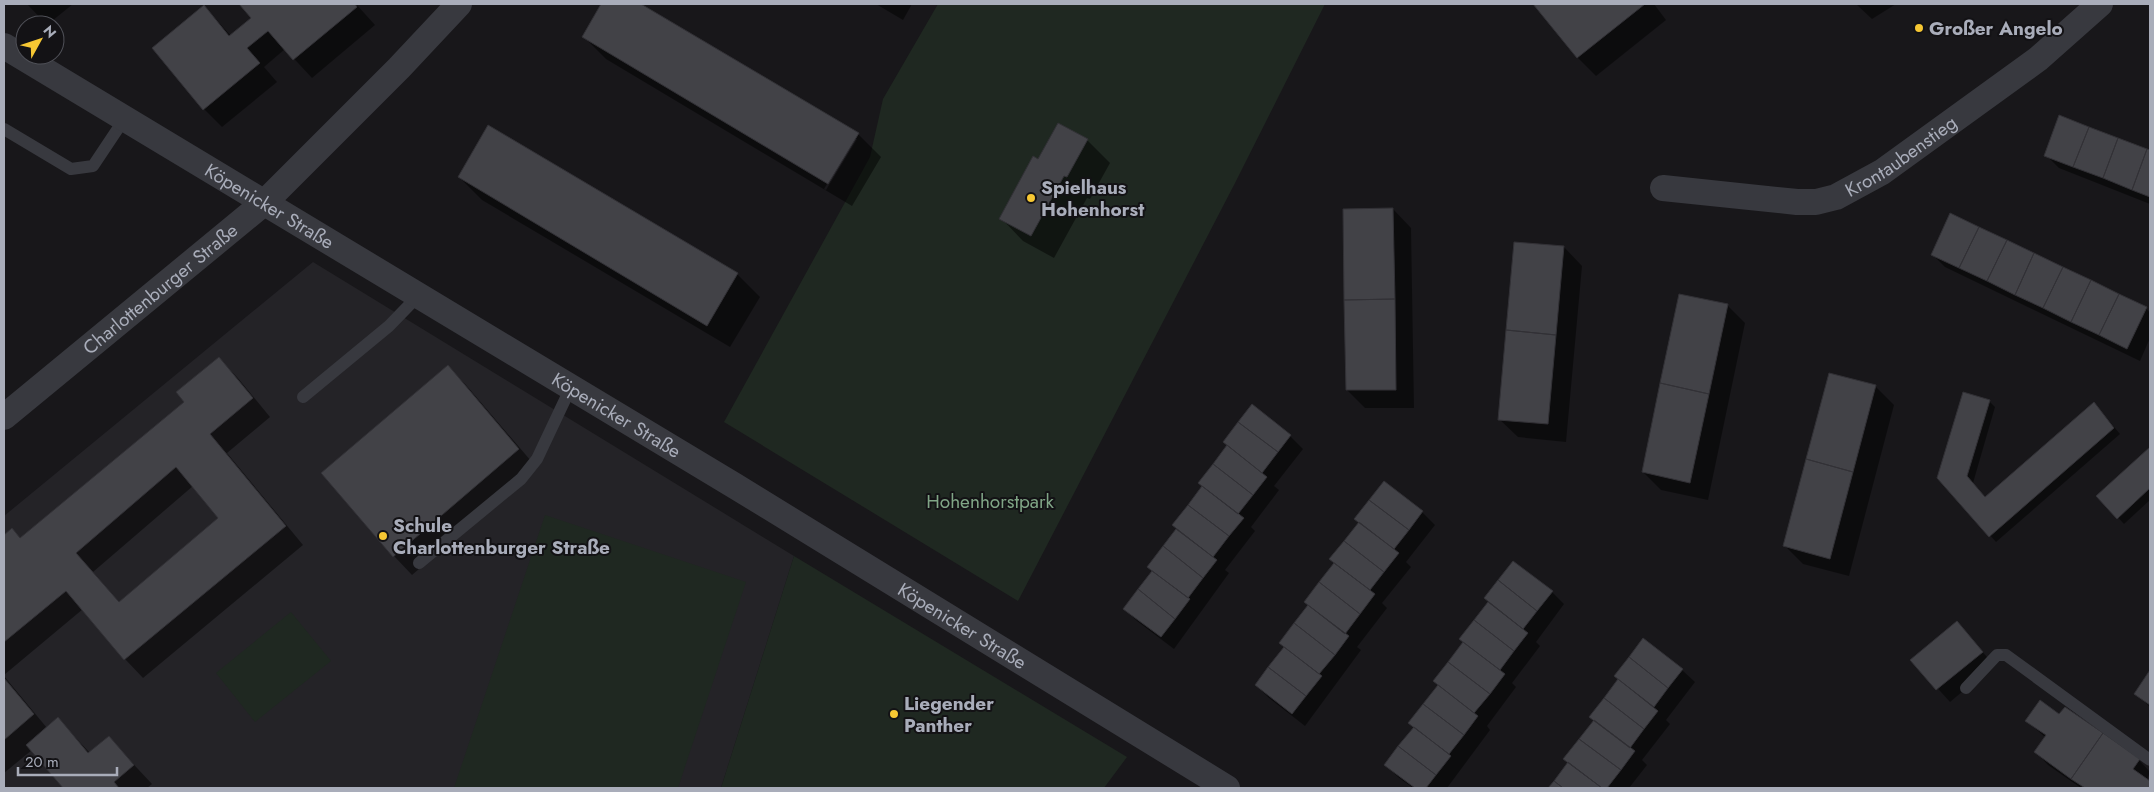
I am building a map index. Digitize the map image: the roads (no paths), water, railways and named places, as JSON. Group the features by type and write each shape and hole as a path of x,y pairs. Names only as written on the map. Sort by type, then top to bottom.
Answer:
{"street":[{"name":"Charlottenburger Straße","path":"4,417 265,202 399,68 458,4"},
{"name":"Krontaubenstieg","path":"1663,188 1797,202 1816,202 1836,196 1882,172 2038,59 2088,10"},
{"name":"Köpenicker Straße","path":"4,46 571,387 1226,788"}],"lane":[{"path":"4,129 71,169 94,166 125,118"},
{"path":"303,397 389,326 419,295"},
{"path":"419,563 521,479 537,459 571,387"},
{"path":"1966,688 1997,655 2006,656 2150,760"}],"place":[{"name":"Großer Angelo","path":"1919,28"},
{"name":"Spielhaus Hohenhorst","path":"1031,198"},
{"name":"Schule Charlottenburger Straße","path":"383,536"},
{"name":"Liegender Panther","path":"894,714"}],"park label":[{"name":"Hohenhorstpark","path":"990,501"}]}
